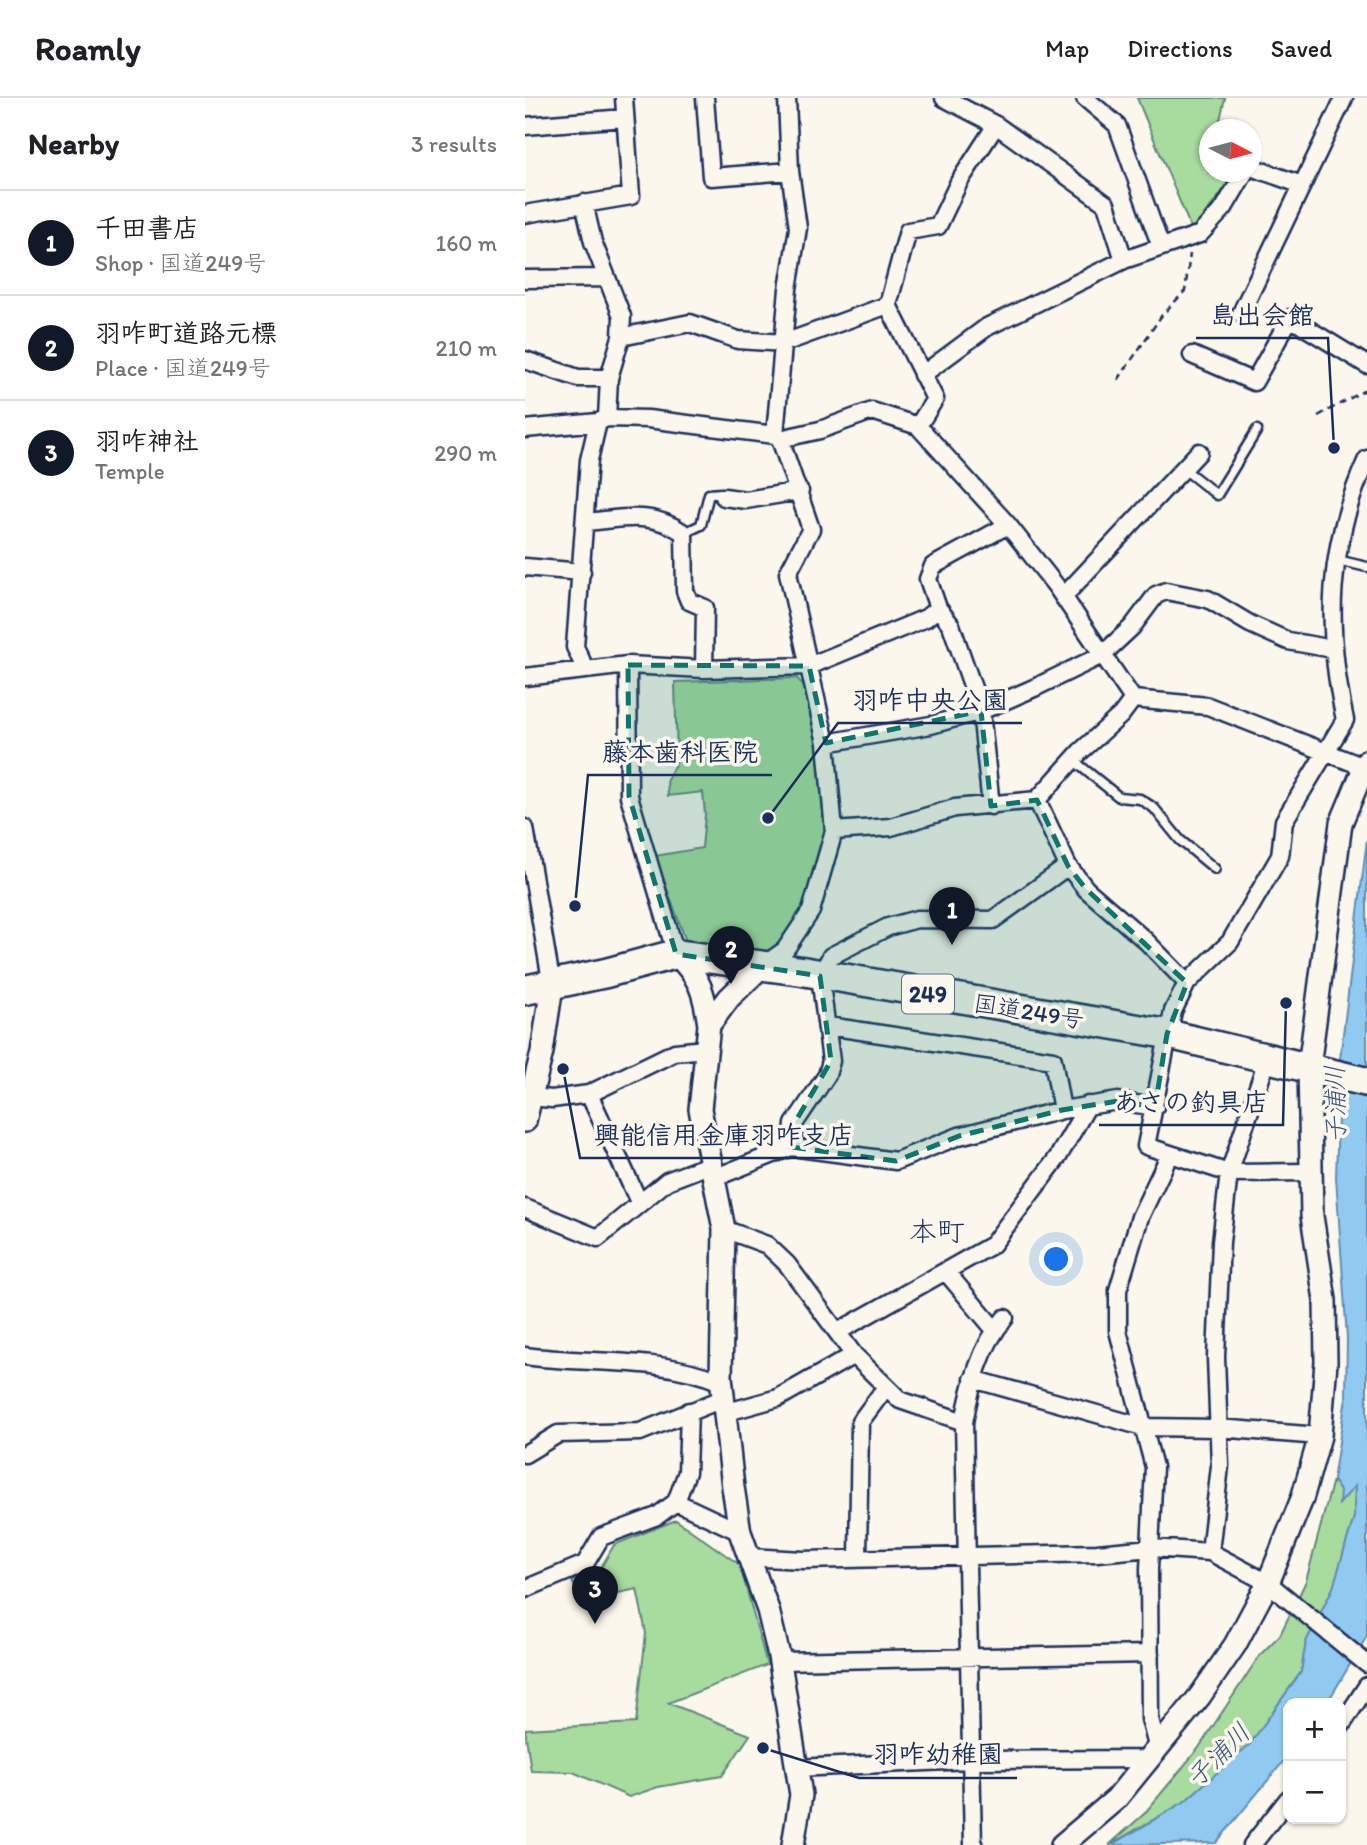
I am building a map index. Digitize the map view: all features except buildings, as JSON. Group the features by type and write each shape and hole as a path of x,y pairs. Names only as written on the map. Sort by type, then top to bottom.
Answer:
{"highway":[{"name":"国道249号","path":"538,988 676,954 1167,1034 1367,1082"}],"street":[{"path":"525,214 631,196 624,98"},
{"path":"705,98 711,177 790,171"},
{"path":"709,1025 729,998 762,966 785,950 811,911 834,831 826,743 788,573 811,528 800,491 778,437 784,343 798,228 790,171 787,98"},
{"path":"944,98 974,104 996,125 1106,204 1124,260"},
{"path":"1085,98 1117,125 1161,247"},
{"path":"1241,313 1344,98"},
{"path":"525,126 625,118"},
{"path":"918,426 935,399 888,305 908,231 938,226 959,182 996,125"},
{"path":"1262,171 1302,185"},
{"path":"922,375 987,327 1124,260 1200,234 1224,208 1239,182"},
{"path":"583,203 606,278 622,316 621,337 609,378 603,420 589,460 575,648 585,668"},
{"path":"525,279 606,278"},
{"path":"621,337 690,323 738,340 784,343 888,305"},
{"path":"1192,355 1254,382 1290,318 1367,365"},
{"path":"525,360 577,378 609,378"},
{"path":"525,429 603,420 648,419 778,437 820,430 872,411 918,426 1008,525 1063,597 1133,699"},
{"path":"1063,597 1199,453"},
{"path":"1311,1172 1229,1173 1169,1156 1146,1146 1164,1065 1167,1034 1187,983 1230,942 1280,856 1285,821 1345,720 1333,649 1331,595 1334,559 1367,459"},
{"path":"724,496 746,500 800,491"},
{"path":"585,522 641,517 666,521 684,533 685,591 689,601 705,608 704,669"},
{"path":"991,806 981,711 951,625 938,608 927,579 933,566 1008,525"},
{"path":"525,567 582,572"},
{"path":"826,743 931,725 981,711 1103,655 1132,627 1156,595 1166,591 1209,599 1249,624 1288,641 1333,649"},
{"path":"525,677 628,665 704,669 809,666 926,618 938,608"},
{"path":"628,665 629,796 676,954 695,974 705,994 709,1025 700,1109 724,1229 723,1398 740,1532 768,1610 780,1661 801,1795 793,1845"},
{"path":"1062,1845 1116,1799 1155,1754 1235,1645 1272,1586 1302,1499 1319,1436 1326,1362 1325,1300 1312,1216 1311,1172 1341,823 1365,764 1326,754 1208,706 1133,699"},
{"path":"834,831 891,827 955,807 1038,800 1133,699"},
{"path":"1038,800 1068,866 1086,889 1146,941 1187,983"},
{"path":"525,828 543,1052 525,1121"},
{"path":"791,1147 794,1124 827,1075 831,1061 820,976 831,956 887,926 926,918 993,920 1068,866"},
{"path":"828,1026 1053,1060 1062,1110"},
{"path":"531,1097 552,1099 589,1094 675,1052 705,1049"},
{"path":"1210,1552 1220,1466 1217,1319 1221,1242 1229,1173 1268,1057"},
{"path":"589,1094 639,1202"},
{"path":"525,1208 598,1238 667,1181 713,1171 791,1147 896,1161 959,1136 1062,1110 1118,1101 1155,1107"},
{"path":"839,1331 947,1273 992,1245 1058,1157 1088,1105"},
{"path":"1155,1754 1150,1719 1154,1467 1118,1331 1118,1290 1140,1217 1169,1156"},
{"path":"724,1229 767,1245 787,1264 855,1355 900,1400 964,1422"},
{"path":"947,1273 1000,1324 973,1379 964,1422 973,1845"},
{"path":"525,1454 558,1434 640,1432 723,1398 778,1398 855,1355"},
{"path":"525,1356 570,1362 662,1365 723,1398"},
{"path":"973,1379 1143,1427 1218,1428 1319,1436"},
{"path":"858,1558 860,1422 887,1387"},
{"path":"525,1590 585,1564 601,1537 657,1516 676,1502 687,1472 689,1411"},
{"path":"676,1502 740,1532"},
{"path":"747,1557 858,1558 1097,1553 1151,1548 1210,1552 1272,1586 1367,1664"},
{"path":"780,1661 1150,1654"},
{"path":"1346,1718 1367,1686"},
{"path":"796,1768 1155,1754"},
{"path":"1252,1845 1283,1805"}],"lane":[{"path":"1184,469 1217,495 1257,430"},
{"path":"684,533 701,525 709,494 722,493 724,496"},
{"path":"1334,559 1367,567"},
{"path":"1073,760 1119,797 1140,799 1154,808 1180,840 1215,869"}],"path":[{"path":"1118,380 1162,315 1185,291 1192,237"},
{"path":"1318,416 1367,389"}],"highlighted area":[{"path":"628,665 809,666 826,743 981,711 991,806 1037,800 1068,866 1086,889 1187,983 1167,1034 1155,1107 1118,1101 1062,1110 959,1136 896,1161 791,1147 794,1124 831,1061 820,976 676,954 629,796"}],"green space":[{"path":"1137,98 1225,98 1220,119 1199,119 1199,182 1229,182 1192,231"},
{"path":"797,678 808,692 830,822 809,909 787,941 767,954 686,941 655,856 702,848 705,815 703,792 668,796 667,780 677,760 675,682"},
{"path":"1333,1480 1340,1491 1340,1503 1355,1485 1354,1517 1333,1588 1306,1642 1301,1672 1250,1744 1184,1802 1109,1845 1144,1814 1198,1749 1260,1655 1280,1635 1306,1581"},
{"path":"676,1520 740,1565 767,1665 668,1703 750,1735 722,1776 658,1787 629,1797 573,1772 531,1771 525,1729 636,1723 646,1633 637,1589 581,1601 572,1581 599,1571 614,1545"}],"water":[{"path":"1367,839 1367,1636 1330,1698 1283,1698 1283,1762 1216,1843 1112,1845 1184,1802 1250,1744 1301,1672 1306,1642 1333,1588 1354,1517 1355,1486 1339,1504 1340,1491 1333,1480 1346,1398 1347,1338 1336,1177 1340,1059"}],"place":[{"name":"島出会館","path":"1334,448"},
{"name":"羽咋中央公園","path":"768,818"},
{"name":"藤本歯科医院","path":"575,906"},
{"name":"千田書店","path":"952,945"},
{"name":"羽咋町道路元標","path":"731,984"},
{"name":"あさの釣具店","path":"1286,1003"},
{"name":"興能信用金庫羽咋支店","path":"563,1069"},
{"name":"羽咋神社","path":"595,1624"},
{"name":"羽咋幼稚園","path":"763,1748"}],"district":[{"name":"本町","path":"937,1231"}],"water label":[{"name":"子浦川","path":"1335,1104"},
{"name":"子浦川","path":"1218,1755"}]}
